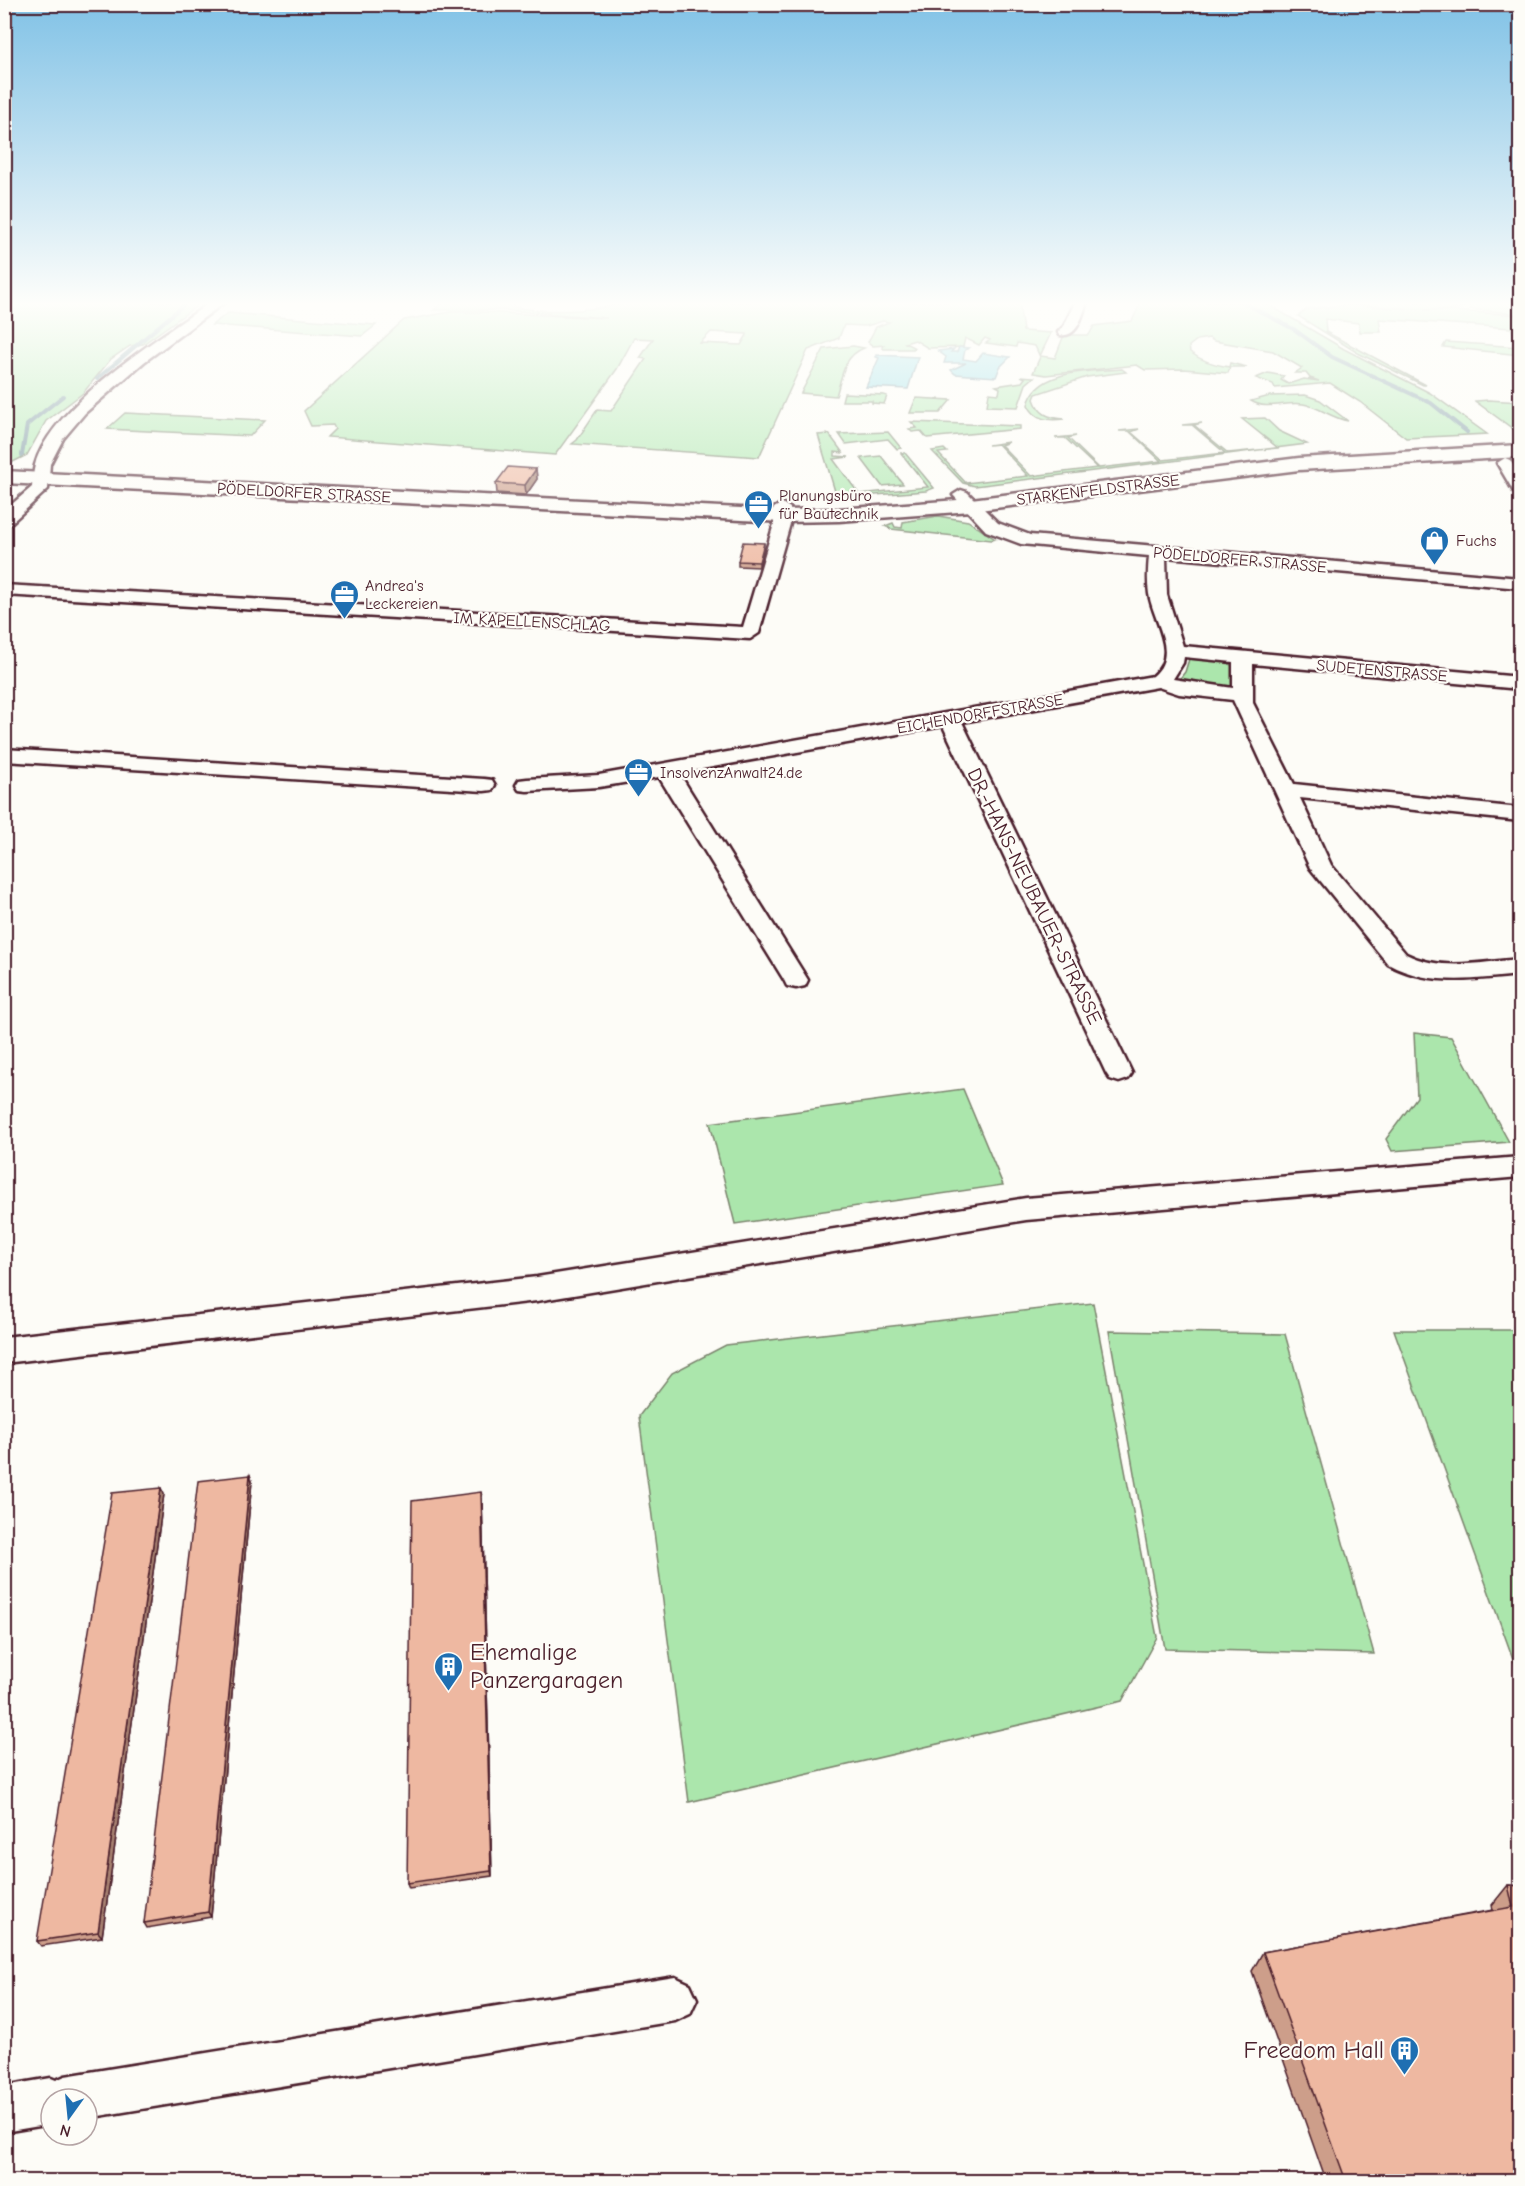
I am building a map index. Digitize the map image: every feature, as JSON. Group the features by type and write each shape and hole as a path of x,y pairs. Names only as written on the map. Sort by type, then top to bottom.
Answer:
{"main road":[{"name":"STARKENFELDSTRASSE","path":"966,500 1398,447 1521,443"},
{"name":"STARKENFELDSTRASSE","path":"1218,468 1521,451"},
{"name":"PÖDELDORFER STRASSE","path":"4,477 604,507 782,512 866,514 966,500"}],"street":[{"path":"4,520 40,489 38,479 52,442 86,404"},
{"path":"1505,463 1521,489"},
{"path":"4,502 21,488 38,479"},
{"name":"PÖDELDORFER STRASSE","path":"966,500 992,527 1013,536 1158,552 1521,583"},
{"name":"IM KAPELLENSCHLAG","path":"4,590 750,633 782,512"},
{"path":"1158,552 1158,597 1176,651 1172,669 1159,681"},
{"name":"SUDETENSTRASSE","path":"1176,651 1521,683"},
{"path":"1243,657 1243,703 1286,790 1311,851 1321,868 1397,959 1412,968 1434,972 1521,967"},
{"path":"1159,681 1179,687 1243,695"},
{"name":"EICHENDORFFSTRASSE","path":"527,785 599,780 666,770 1159,681"},
{"name":"DR.-HANS-NEUBAUER-STRASSE","path":"950,718 1119,1073"},
{"path":"4,755 484,785"},
{"path":"666,770 796,980"},
{"path":"1286,790 1521,814"},
{"path":"4,1350 537,1289 1026,1209 1521,1167"},
{"path":"99,2093 675,1999"},
{"path":"4,2109 39,2103"}],"green space":[{"path":"5,404 68,404 46,421 27,455 5,466"},
{"path":"312,404 592,404 555,455 327,437 335,429 333,425 311,426 304,411"},
{"path":"616,404 783,404 759,457 572,444 597,410 611,411"},
{"path":"914,404 948,404 940,413 910,413"},
{"path":"987,404 1019,404 1018,407 987,406"},
{"path":"1036,404 1041,412 1053,418 1064,419 1053,420 1038,417 1028,405"},
{"path":"1257,404 1287,404 1270,406"},
{"path":"1303,404 1325,404 1348,421 1336,418 1315,407"},
{"path":"1363,404 1445,404 1487,434 1406,438"},
{"path":"1479,404 1520,404 1520,434"},
{"path":"125,413 265,420 250,436 107,429"},
{"path":"1265,418 1279,431 1307,444 1278,448 1242,419"},
{"path":"911,422 1020,426 1020,429 927,438 921,431 912,432 909,429 917,428"},
{"path":"1202,423 1194,425 1228,453 1265,449 975,486 963,483 932,451 944,449 947,452 938,453 966,483 1028,476 998,444 988,445 1009,442 1001,445 1031,476 1097,468 1065,438 1055,438 1076,436 1068,438 1099,468 1161,461 1129,431 1119,431 1139,429 1131,432 1163,460 1225,453 1192,425 1182,425"},
{"path":"888,432 901,448 897,449 888,439 846,444 839,434"},
{"path":"829,434 843,453 835,452 835,456 849,457 833,459 859,494 928,487 901,453 905,453 934,488 926,491 837,498 818,435"},
{"path":"881,456 903,484 882,486 861,458"},
{"path":"938,516 968,521 995,539 891,529 885,526 893,523 895,527 902,528 903,522"},
{"path":"1189,659 1222,661 1234,666 1234,689 1178,681 1185,672"},
{"path":"1414,1033 1451,1037 1509,1142 1392,1151 1386,1139 1417,1097"},
{"path":"963,1089 1003,1185 735,1224 710,1123"},
{"path":"1093,1303 1157,1637 1122,1701 689,1802 639,1416 672,1373 726,1345"},
{"path":"1394,1330 1520,1330 1520,1678"},
{"path":"1109,1331 1285,1334 1374,1654 1165,1649"}],"building":[{"path":"508,467 536,469 525,485 496,483"},
{"path":"743,542 764,543 759,562 738,561"},
{"path":"250,1475 208,1912 144,1923 198,1481"},
{"path":"161,1488 98,1932 37,1941 112,1493"},
{"name":"Ehemalige Panzergaragen","path":"481,1492 491,1871 407,1883 412,1501"},
{"name":"Freedom Hall","path":"1508,1885 1521,1886 1521,2181 1346,2181 1263,1952 1513,1907"}],"waterway":[{"path":"22,455 27,425 53,404"},
{"path":"1432,404 1467,432"}],"place":[{"name":"Planungsbüro für Bautechnik","path":"758,530"},
{"name":"Fuchs","path":"1435,566"},
{"name":"Andrea's Leckereien","path":"344,620"},
{"name":"InsolvenzAnwalt24.de","path":"639,798"},
{"name":"Ehemalige Panzergaragen","path":"449,1692"},
{"name":"Freedom Hall","path":"1405,2076"}]}
